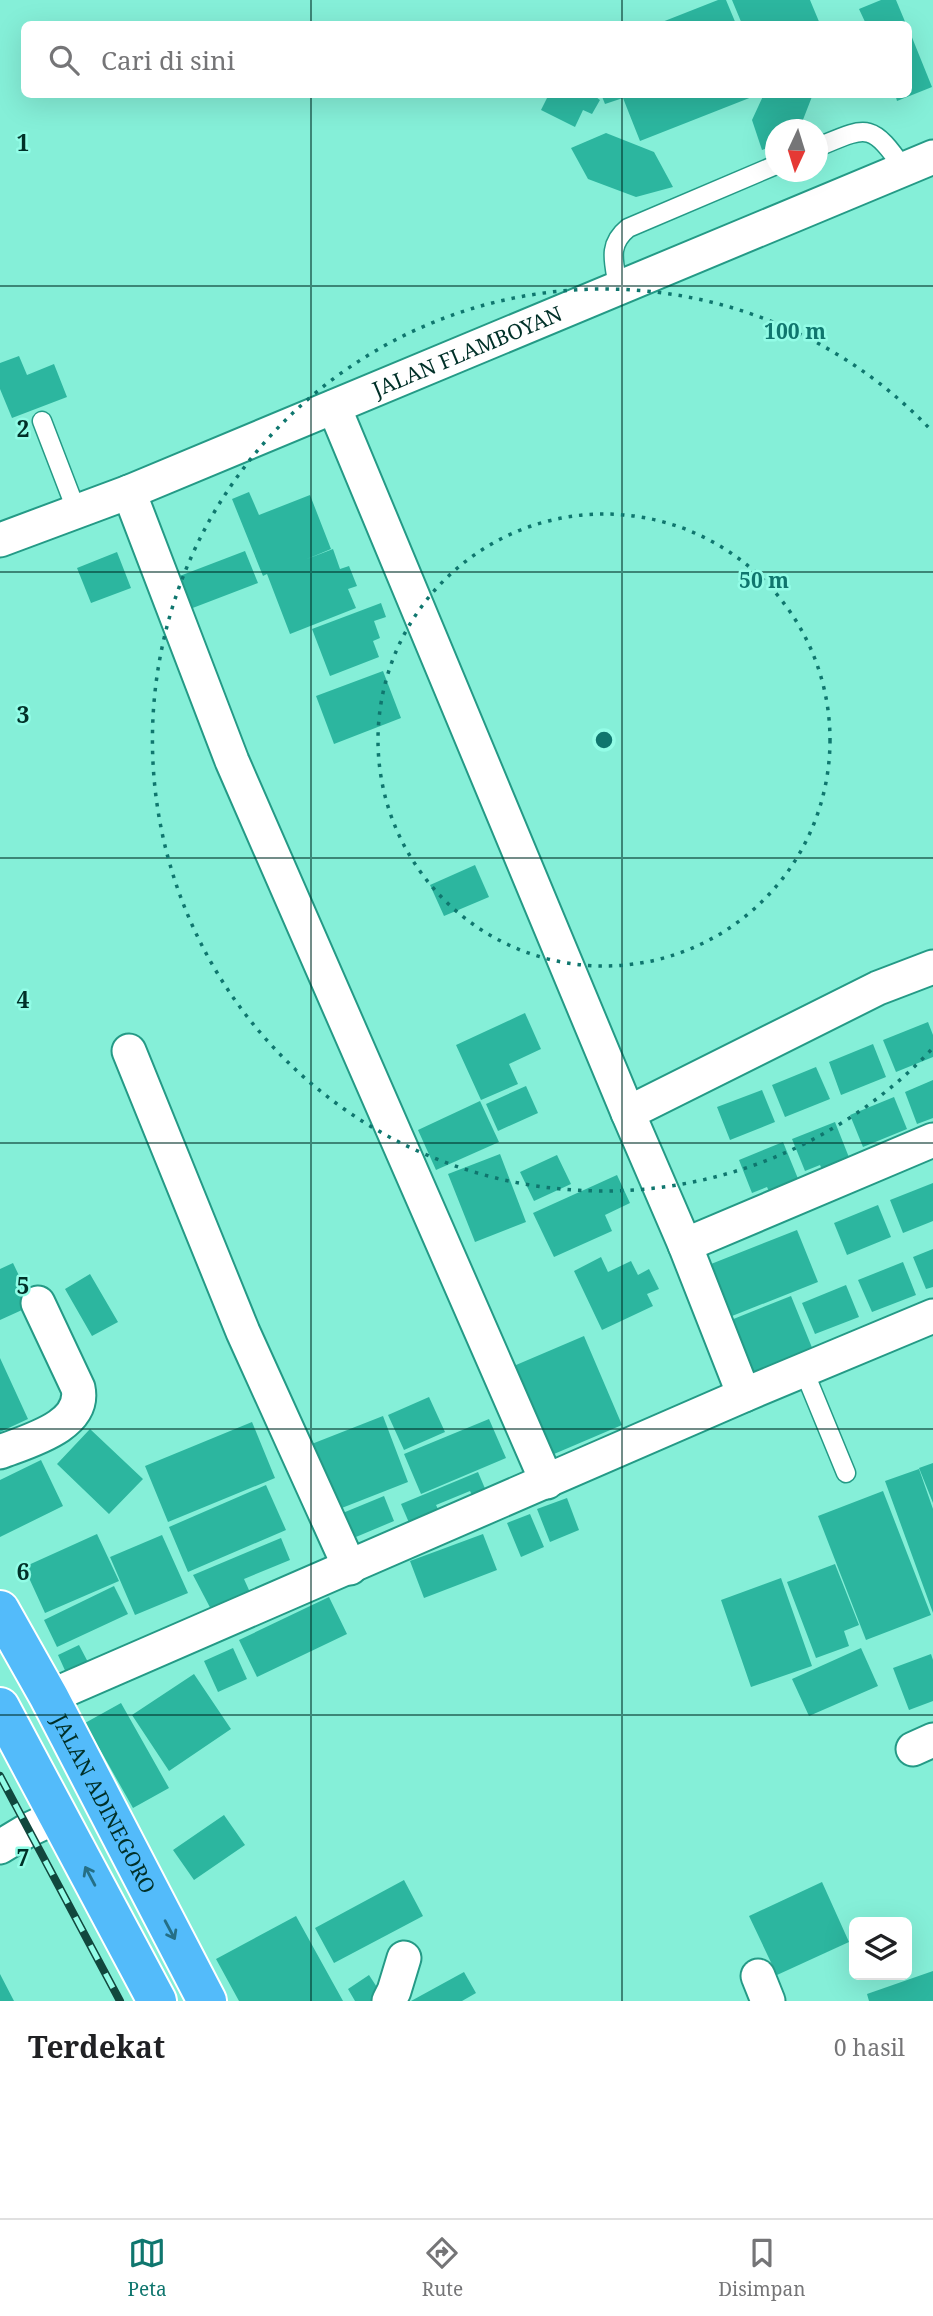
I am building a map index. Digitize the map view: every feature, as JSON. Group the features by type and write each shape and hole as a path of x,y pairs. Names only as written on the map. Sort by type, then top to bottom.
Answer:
{"highway":[{"name":"JALAN ADINEGORO","path":"0,1610 49,1697 207,2001"},
{"path":"0,1707 157,2001"}],"street":[{"name":"JALAN FLAMBOYAN","path":"0,540 129,492 618,286 919,163"},
{"path":"334,407 685,1245 744,1395"},
{"path":"129,492 232,761 547,1482"},
{"path":"628,1113 878,988 933,967"},
{"path":"129,1051 243,1332 349,1568"},
{"path":"685,1245 933,1140"},
{"path":"0,1452 43,1436 69,1419 80,1398 78,1388 38,1303"},
{"path":"49,1697 744,1395 933,1316"},
{"path":"0,1847 58,1816"},
{"path":"389,2001 404,1958"}],"lane":[{"path":"828,142 856,130 873,133 919,163"},
{"path":"618,286 612,255 618,235 628,228 765,169"},
{"path":"42,421 77,512"},
{"path":"804,1371 846,1473"}],"building":[{"path":"718,0 726,0 735,21 665,21"},
{"path":"732,0 810,0 819,21 741,21"},
{"path":"881,0 896,0 905,21 865,21 859,9"},
{"path":"912,37 932,87 912,95"},
{"path":"547,98 600,100 592,114 583,110 575,127 541,110"},
{"path":"603,98 623,98 605,104"},
{"path":"623,98 749,98 640,141"},
{"path":"762,98 811,98 803,119 765,119 765,149 762,150 752,120"},
{"path":"606,133 654,152 673,187 636,197 588,179 571,148"},
{"path":"19,356 27,375 54,364 67,397 12,418 0,389 0,363"},
{"path":"249,492 259,515 310,495 331,549 307,559 333,549 340,569 349,566 357,586 348,589 356,608 290,634 267,574 263,576 232,499"},
{"path":"245,551 258,583 190,609 177,577"},
{"path":"117,552 131,588 91,603 77,568"},
{"path":"381,603 386,617 374,621 380,638 373,641 379,657 330,676 312,629"},
{"path":"383,671 401,718 334,744 316,696"},
{"path":"475,865 489,897 444,916 430,885"},
{"path":"525,1013 541,1049 509,1064 518,1084 481,1100 456,1045"},
{"path":"928,1022 933,1035 933,1057 896,1072 883,1040"},
{"path":"873,1044 886,1077 841,1095 829,1062"},
{"path":"816,1067 830,1099 785,1117 772,1085"},
{"path":"933,1080 933,1118 917,1124 905,1092"},
{"path":"526,1086 538,1113 498,1131 486,1104"},
{"path":"762,1090 775,1122 730,1140 717,1107"},
{"path":"894,1097 907,1129 863,1147 850,1115"},
{"path":"480,1101 499,1142 436,1170 418,1130"},
{"path":"835,1122 852,1165 825,1176 820,1165 805,1171 792,1139"},
{"path":"783,1142 801,1186 772,1198 767,1187 752,1193 739,1160"},
{"path":"500,1154 526,1222 475,1242 448,1174"},
{"path":"557,1155 571,1184 534,1201 520,1172"},
{"path":"617,1175 630,1203 605,1215 612,1231 554,1257 533,1213"},
{"path":"933,1183 933,1221 903,1233 890,1200"},
{"path":"878,1205 891,1237 847,1255 834,1223"},
{"path":"797,1230 818,1282 727,1318 706,1266"},
{"path":"933,1249 933,1287 926,1289 913,1257"},
{"path":"601,1257 608,1272 631,1261 638,1275 649,1269 659,1289 647,1294 653,1306 602,1330 574,1271"},
{"path":"903,1262 916,1295 872,1312 858,1280"},
{"path":"13,1263 33,1305 0,1320 0,1269"},
{"path":"90,1274 118,1322 92,1336 65,1289"},
{"path":"846,1285 859,1317 815,1334 802,1303"},
{"path":"791,1296 813,1350 749,1376 726,1322"},
{"path":"584,1336 622,1425 547,1457 509,1368"},
{"path":"0,1358 28,1419 0,1432"},
{"path":"429,1397 445,1432 404,1450 388,1415"},
{"path":"383,1416 408,1482 329,1513 304,1447"},
{"path":"489,1419 506,1458 421,1494 404,1454"},
{"path":"252,1422 275,1478 168,1522 145,1466"},
{"path":"90,1429 143,1479 109,1514 57,1464"},
{"path":"41,1460 63,1506 0,1537 0,1480"},
{"path":"933,1463 933,1503 919,1468"},
{"path":"919,1469 933,1509 933,1613 885,1481"},
{"path":"478,1472 489,1498 476,1503 470,1491 436,1505 443,1519 413,1532 401,1504"},
{"path":"266,1485 286,1530 188,1572 169,1527"},
{"path":"883,1491 931,1615 866,1640 818,1516"},
{"path":"384,1496 394,1521 344,1542 333,1517"},
{"path":"567,1498 579,1530 550,1542 537,1509"},
{"path":"530,1514 544,1547 521,1557 507,1523"},
{"path":"97,1534 119,1581 45,1613 24,1567"},
{"path":"483,1534 497,1570 424,1598 410,1561"},
{"path":"162,1535 188,1593 135,1615 110,1557"},
{"path":"281,1538 290,1560 244,1579 253,1599 214,1615 193,1575"},
{"path":"835,1564 859,1625 844,1631 849,1646 816,1658 787,1582"},
{"path":"781,1578 812,1666 751,1687 721,1600"},
{"path":"114,1586 128,1614 57,1647 44,1620"},
{"path":"329,1597 347,1634 257,1677 239,1640"},
{"path":"79,1645 90,1666 68,1677 58,1655"},
{"path":"233,1648 247,1679 218,1692 204,1661"},
{"path":"861,1648 878,1686 809,1716 792,1679"},
{"path":"931,1654 933,1701 909,1710 893,1668"},
{"path":"194,1674 231,1729 169,1771 132,1715"},
{"path":"121,1703 169,1788 133,1808 85,1723"},
{"path":"224,1815 245,1845 194,1880 173,1850"},
{"path":"404,1880 423,1916 334,1963 315,1928"},
{"path":"822,1882 849,1942 777,1975 749,1916"},
{"path":"296,1916 343,2001 239,2001 216,1959"},
{"path":"933,1971 933,2001 869,2001 867,1994"},
{"path":"464,1972 476,1993 462,2001 411,2001"},
{"path":"0,1974 14,2001 0,2001"},
{"path":"369,1975 384,1998 380,2001 355,2001 348,1989"}],"railway":[{"path":"0,1776 120,2001"}]}
